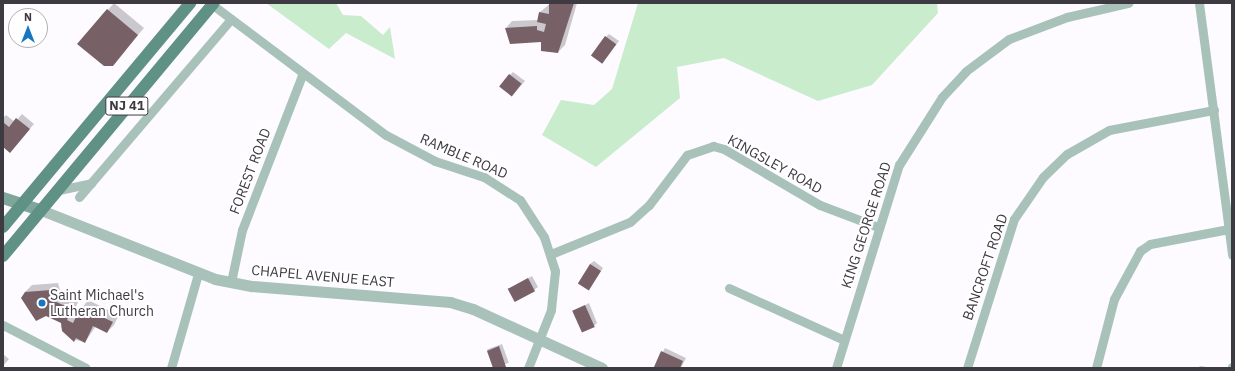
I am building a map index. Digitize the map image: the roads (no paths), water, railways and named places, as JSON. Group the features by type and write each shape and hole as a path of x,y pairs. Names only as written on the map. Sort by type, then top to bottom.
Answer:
{"main road":[{"name":"NJ 41","path":"3,227 190,3"},
{"name":"NJ 41","path":"3,256 212,4"},
{"path":"3,198 41,210"}],"street":[{"name":"KING GEORGE ROAD","path":"836,368 878,227 899,165 912,140 966,71 997,47 1034,28 1128,3"},
{"path":"1199,3 1232,255"},
{"name":"RAMBLE ROAD","path":"212,4 303,73 409,148 506,188 533,216 551,254 554,286 541,340 528,368"},
{"path":"80,197 231,19"},
{"name":"FOREST ROAD","path":"231,282 242,230 303,73"},
{"name":"BANCROFT ROAD","path":"967,368 1014,219 1044,177 1067,154 1109,130 1214,110"},
{"name":"KINGSLEY ROAD","path":"551,254 630,222 649,205 687,155 713,146 724,149 820,204 878,227"},
{"path":"57,190 91,184"},
{"name":"CHAPEL AVENUE EAST","path":"41,210 198,274 231,282 450,302 473,309 602,368"},
{"path":"1096,368 1114,299 1140,251 1150,244 1229,229"},
{"path":"171,368 198,274"},
{"path":"729,288 844,340"},
{"path":"3,325 67,364 86,368"}],"place":[{"name":"Saint Michael's Lutheran Church","path":"42,303"}]}
